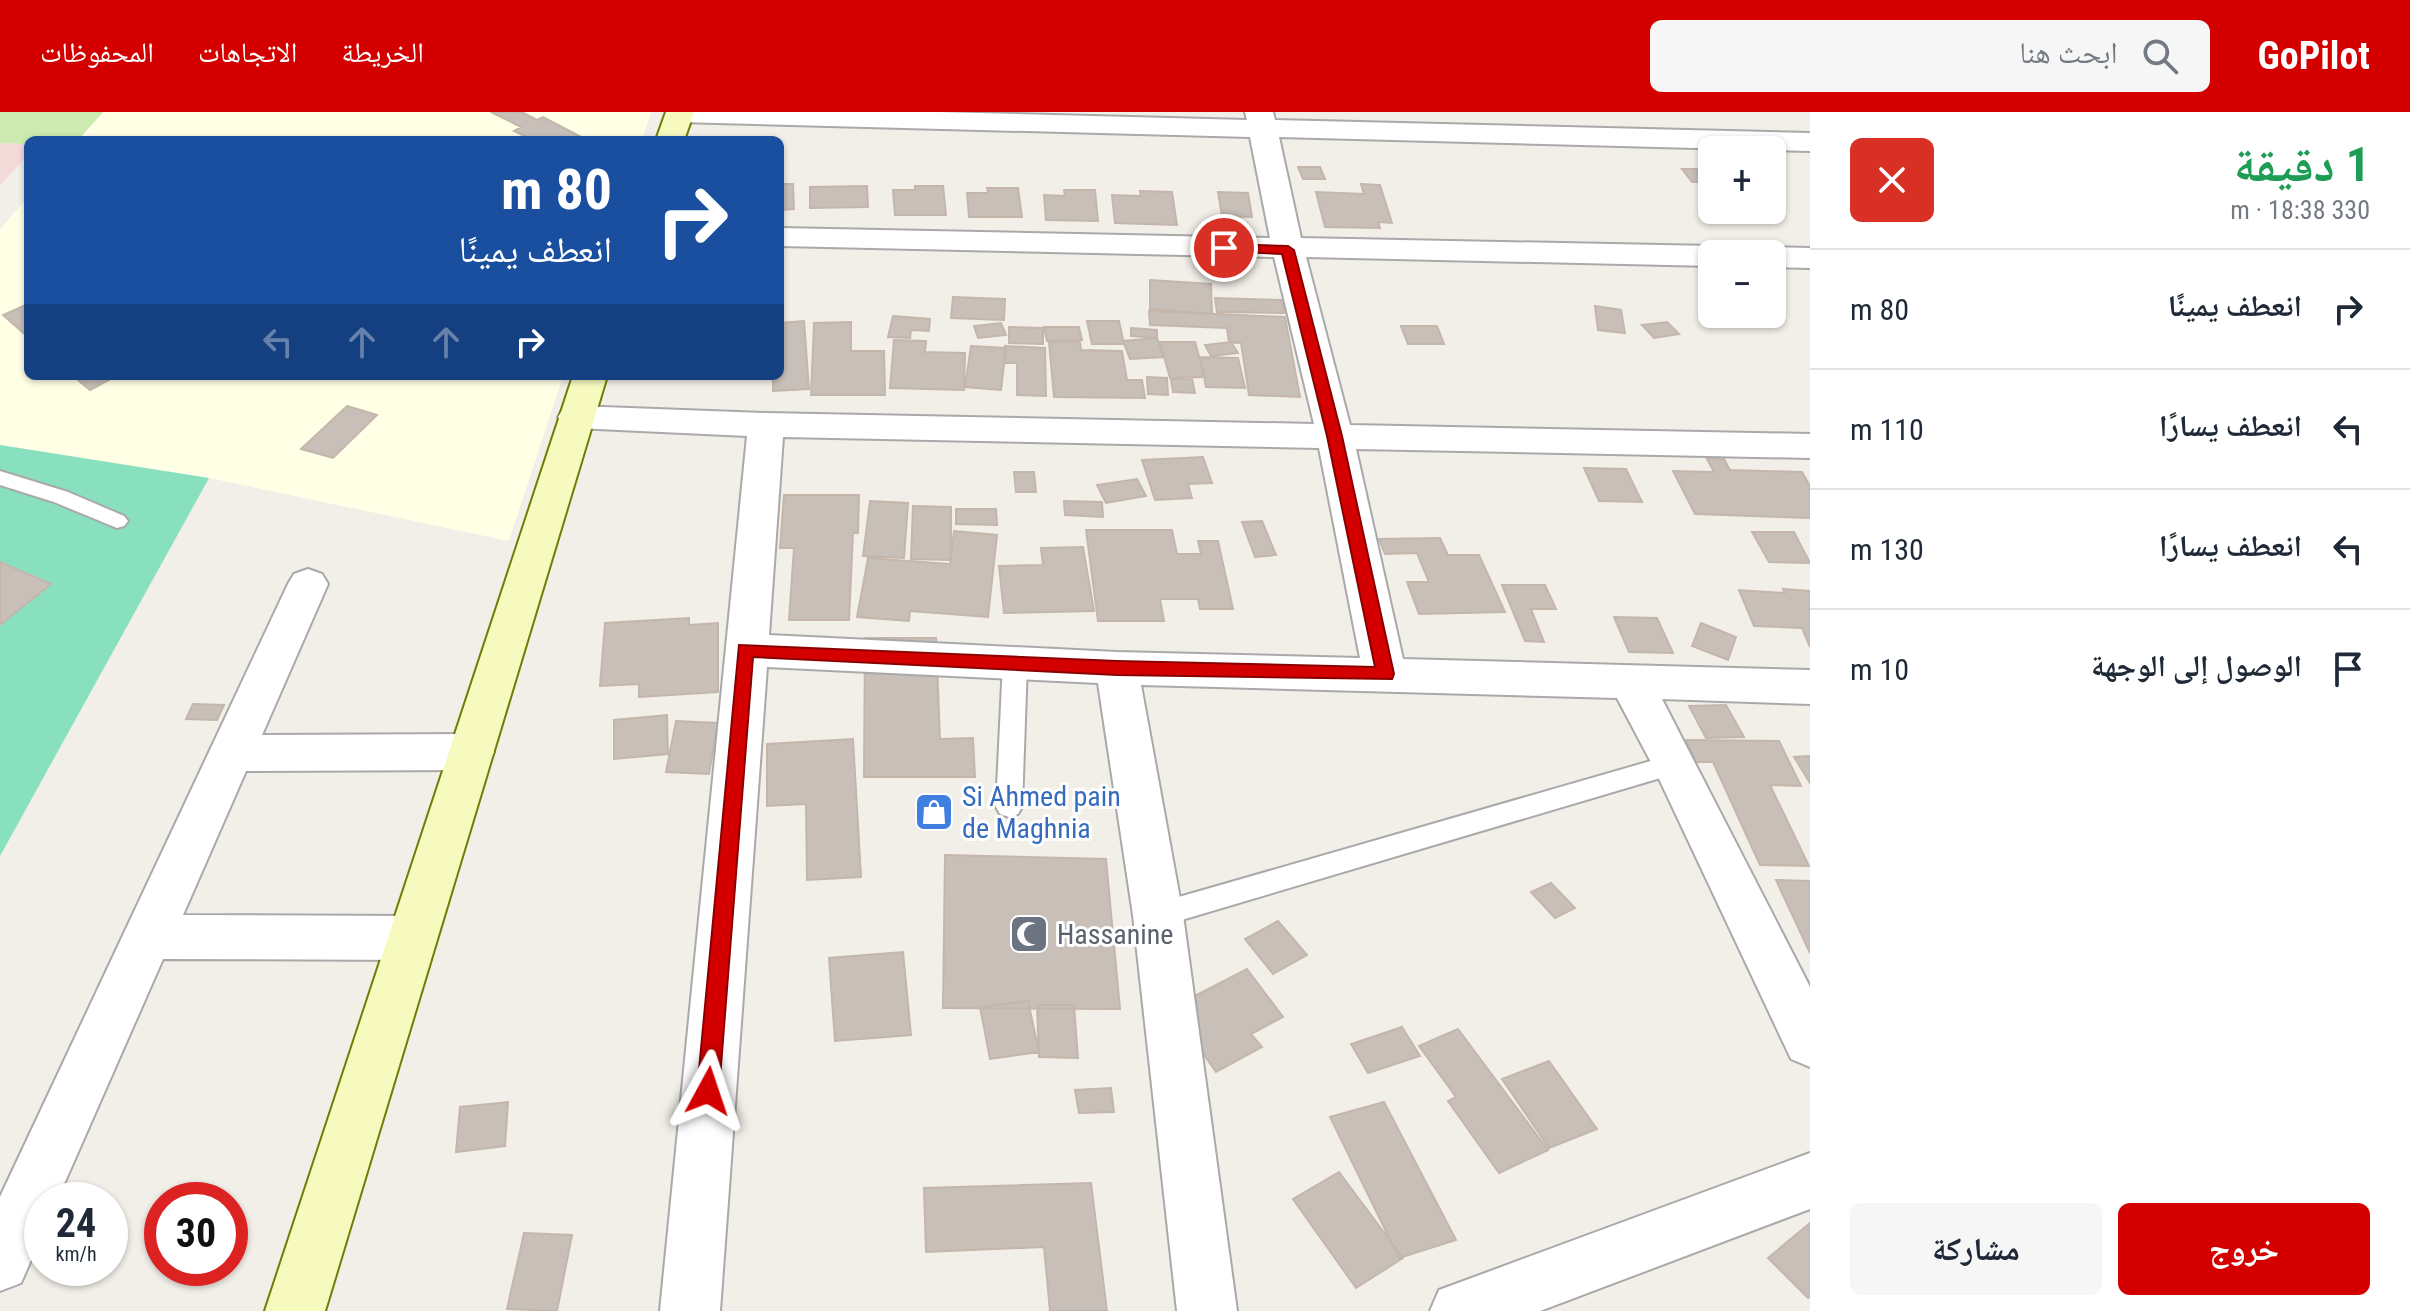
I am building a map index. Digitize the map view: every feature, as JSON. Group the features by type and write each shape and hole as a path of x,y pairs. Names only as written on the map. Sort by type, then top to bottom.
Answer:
{"street":[{"path":"1261,120 1288,250 1335,436 1385,674"},
{"path":"676,122 1261,120 1810,142"},
{"path":"784,237 1288,250 1698,256"},
{"path":"1786,257 1810,258"},
{"path":"295,1311 583,396 766,425 1810,446"},
{"path":"690,1311 766,425"},
{"path":"0,1262 308,584"},
{"path":"745,650 1117,668 1810,687"},
{"path":"1117,668 1158,915 1207,1311"},
{"path":"1630,681 1675,764 1810,1042"},
{"path":"232,753 471,752"},
{"path":"148,937 412,938"},
{"path":"1460,1311 1810,1181"}],"lane":[{"path":"0,478 61,497 117,521"},
{"path":"1009,807 1015,663"},
{"path":"1158,915 1675,764"}],"shaded area":[{"path":"103,112 651,112 643,136 82,136"},
{"path":"0,143 24,144 24,159 0,185"},
{"path":"24,202 24,380 562,380 509,541 209,478 0,445 0,229"}],"green space":[{"path":"0,112 103,112 82,136 24,136 24,144 0,143"},
{"path":"0,445 209,478 0,856"}],"building":[{"path":"491,112 522,112 537,120 543,117 579,136 524,136 514,131 521,127"},
{"path":"1298,167 1320,167 1325,179 1303,179"},
{"path":"1682,169 1698,169 1698,182 1692,182"},
{"path":"784,184 793,184 794,209 784,210"},
{"path":"1361,184 1380,185 1392,223 1378,222 1380,228 1325,227 1316,192 1364,194"},
{"path":"867,186 868,207 810,208 810,187"},
{"path":"915,186 943,186 946,215 895,215 893,190 915,190"},
{"path":"987,188 1018,188 1022,217 969,217 967,193 988,193"},
{"path":"1064,190 1095,190 1098,221 1046,220 1044,195 1065,196"},
{"path":"1140,191 1172,192 1177,225 1115,223 1112,195 1141,196"},
{"path":"1218,192 1248,193 1252,217 1222,216"},
{"path":"1150,280 1211,284 1212,314 1150,309"},
{"path":"953,297 1005,299 1004,320 951,318"},
{"path":"1215,298 1281,300 1285,313 1217,312"},
{"path":"24,306 24,333 3,315"},
{"path":"1595,306 1621,310 1625,333 1598,330"},
{"path":"1149,311 1285,317 1300,397 1249,395 1241,343 1229,342 1227,328 1150,325"},
{"path":"893,316 930,319 929,331 911,330 910,338 888,337"},
{"path":"804,321 809,389 773,391 773,380 784,380 784,323"},
{"path":"1087,321 1119,321 1124,344 1092,344"},
{"path":"851,322 851,351 884,351 885,395 811,395 814,323"},
{"path":"1667,322 1679,334 1654,338 1642,325"},
{"path":"1001,323 1006,335 978,338 974,326"},
{"path":"1401,326 1437,326 1444,344 1408,344"},
{"path":"1009,327 1043,328 1043,344 1009,343"},
{"path":"1044,327 1079,327 1082,340 1047,341"},
{"path":"1131,328 1157,330 1157,338 1131,336"},
{"path":"1157,338 1164,357 1130,359 1123,341"},
{"path":"894,340 926,341 925,352 965,353 964,390 890,388"},
{"path":"1049,342 1080,342 1081,350 1122,351 1127,380 1142,380 1145,398 1054,397"},
{"path":"1160,342 1195,342 1205,377 1170,378"},
{"path":"1231,342 1238,353 1211,356 1205,345"},
{"path":"971,346 1006,348 1001,390 965,387"},
{"path":"1005,346 1045,348 1046,396 1017,395 1017,363 1005,363"},
{"path":"1200,357 1238,358 1245,388 1206,387"},
{"path":"1147,377 1167,378 1168,395 1148,394"},
{"path":"1171,379 1192,379 1195,393 1173,392"},
{"path":"78,380 109,380 90,390"},
{"path":"347,406 377,415 333,458 301,449"},
{"path":"1203,457 1212,483 1188,484 1192,498 1155,500 1142,460"},
{"path":"1707,459 1724,459 1730,470 1802,472 1810,486 1810,518 1695,514 1673,471 1714,472"},
{"path":"1584,468 1626,469 1642,502 1599,501"},
{"path":"1014,472 1034,472 1036,492 1016,492"},
{"path":"1137,479 1146,496 1106,503 1097,485"},
{"path":"784,495 859,495 858,533 853,533 849,620 789,620 794,548 780,548"},
{"path":"870,501 908,503 904,558 863,556"},
{"path":"1064,501 1102,502 1103,517 1065,515"},
{"path":"913,506 951,507 951,560 911,559"},
{"path":"956,509 996,509 997,525 956,524"},
{"path":"1262,521 1276,555 1255,557 1242,522"},
{"path":"1086,530 1172,530 1177,554 1201,554 1198,541 1218,541 1233,609 1200,609 1198,599 1160,599 1164,621 1098,621"},
{"path":"954,531 997,535 988,617 910,611 909,621 857,617 868,558 950,564"},
{"path":"1752,532 1794,532 1810,563 1769,562"},
{"path":"1440,538 1448,555 1479,555 1505,612 1419,614 1407,582 1429,582 1417,553 1385,554 1379,539"},
{"path":"1083,547 1094,611 1004,613 999,566 1043,565 1041,548"},
{"path":"0,562 51,584 0,625"},
{"path":"1502,585 1545,585 1556,609 1531,609 1544,642 1525,641"},
{"path":"1783,589 1810,591 1810,647 1802,628 1754,626 1739,590 1785,593"},
{"path":"1614,617 1657,618 1673,653 1629,652"},
{"path":"689,618 689,625 718,623 718,692 639,697 639,684 600,686 605,623"},
{"path":"1701,623 1736,637 1728,660 1692,646"},
{"path":"865,638 936,638 940,739 973,738 975,777 864,777"},
{"path":"193,704 224,705 217,720 186,719"},
{"path":"1726,705 1744,737 1706,738 1689,706"},
{"path":"667,715 668,754 614,759 614,720"},
{"path":"676,721 718,723 709,774 666,772"},
{"path":"853,739 861,877 807,880 806,804 767,806 767,744"},
{"path":"1686,740 1779,741 1801,786 1770,785 1809,866 1760,865 1713,762 1696,762"},
{"path":"1810,756 1810,783 1794,757"},
{"name":"Hassanine","path":"945,855 1106,859 1120,1009 943,1008"},
{"path":"1776,880 1810,881 1810,953"},
{"path":"1551,883 1575,908 1555,918 1531,892"},
{"path":"1278,921 1307,955 1273,974 1245,939"},
{"path":"903,952 911,1035 835,1041 829,958"},
{"path":"1247,969 1283,1017 1251,1034 1262,1047 1216,1072 1171,1008"},
{"path":"1028,1001 1039,1052 990,1059 980,1007"},
{"path":"1037,1005 1074,1005 1078,1058 1039,1057"},
{"path":"1402,1027 1420,1056 1368,1073 1351,1044"},
{"path":"1458,1029 1548,1150 1499,1173 1448,1101 1456,1097 1419,1046"},
{"path":"1549,1061 1597,1129 1549,1148 1502,1079"},
{"path":"1111,1088 1114,1112 1079,1113 1075,1090"},
{"path":"508,1102 505,1146 456,1152 460,1107"},
{"path":"1384,1102 1456,1240 1399,1258 1330,1117"},
{"path":"1339,1172 1403,1258 1356,1288 1293,1199"},
{"path":"1091,1183 1107,1311 1050,1311 1044,1247 926,1252 924,1188"},
{"path":"1810,1223 1810,1297 1808,1298 1768,1258"},
{"path":"524,1233 572,1235 557,1311 507,1309"}],"place":[{"name":"Si Ahmed pain de Maghnia","path":"934,812"},
{"name":"Hassanine","path":"1029,934"}],"route":[{"path":"708,1091 745,650 1117,668 1385,674 1335,436 1288,250 1224,248"}]}
